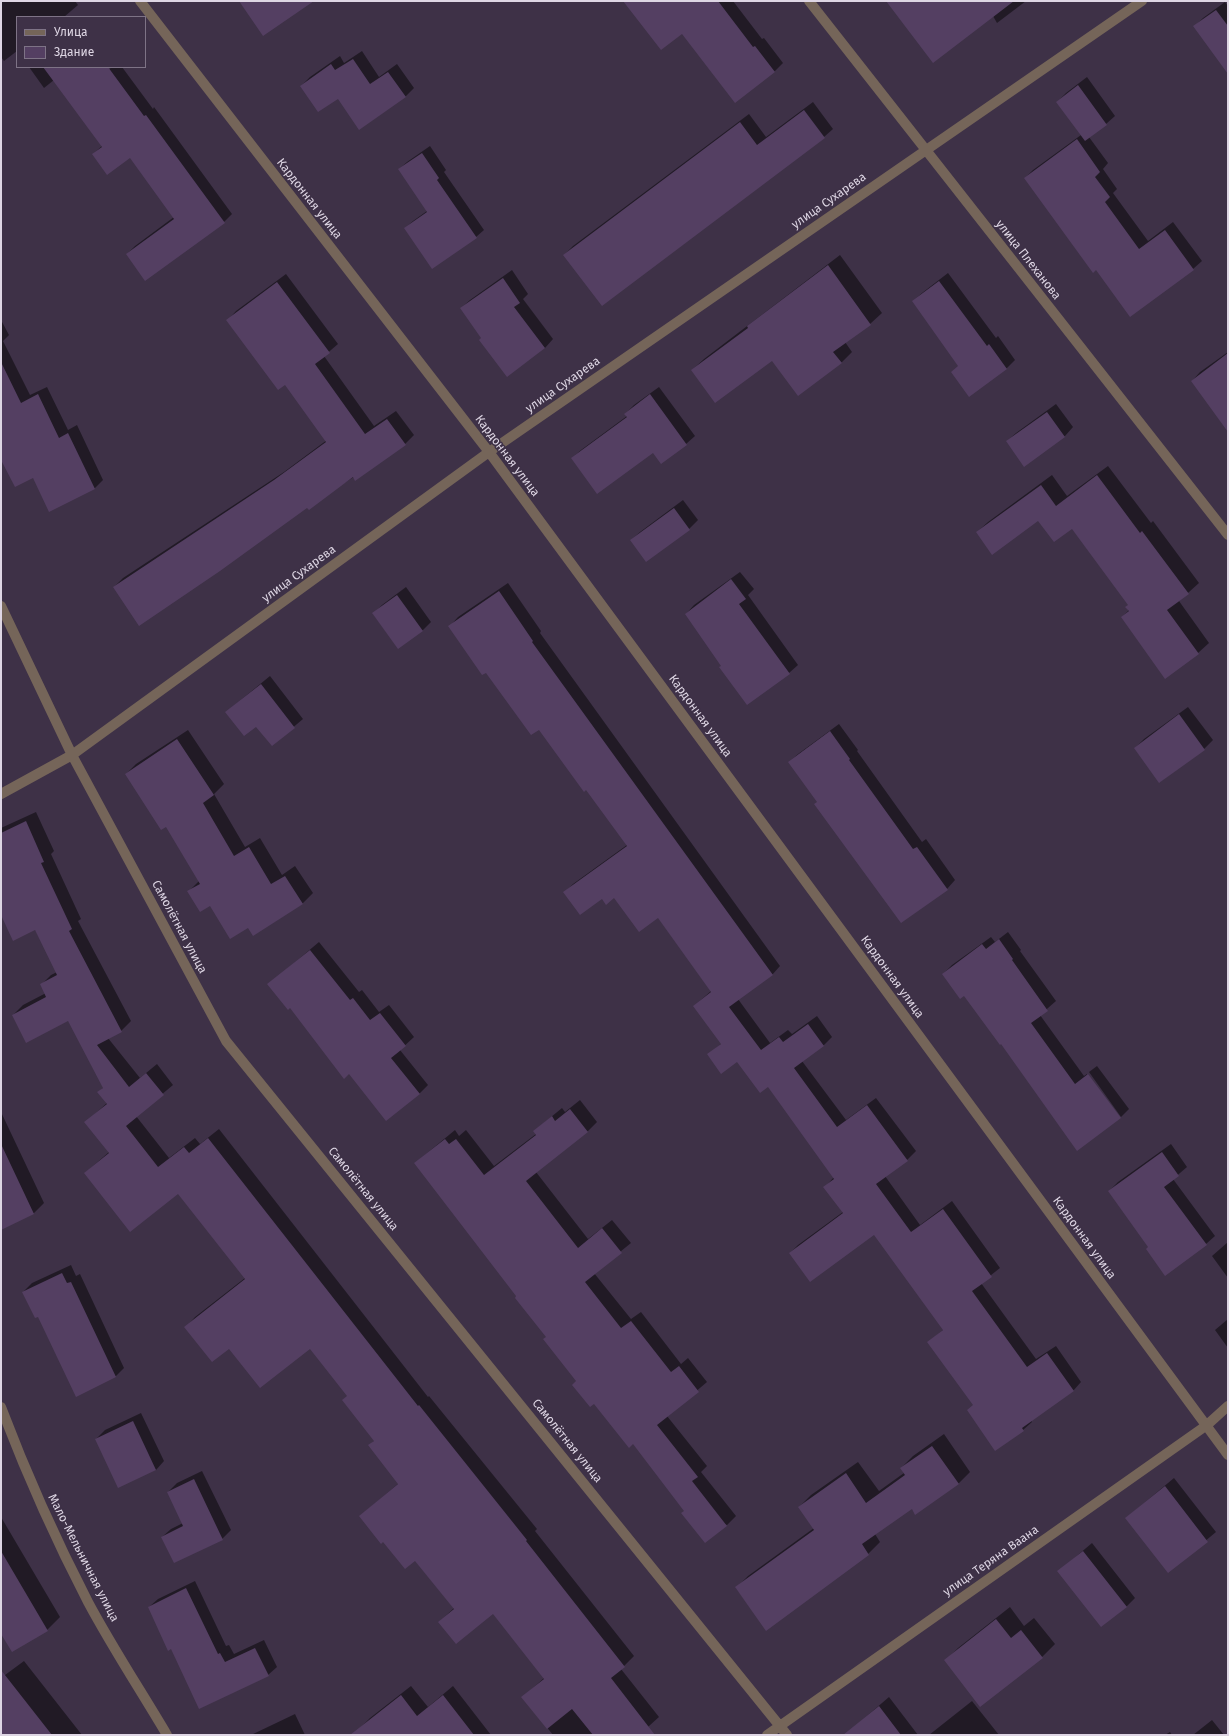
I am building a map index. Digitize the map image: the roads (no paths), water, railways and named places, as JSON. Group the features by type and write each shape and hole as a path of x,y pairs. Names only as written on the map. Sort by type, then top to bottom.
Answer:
{"street":[{"name":"Кардонная улица","path":"140,1 489,452 1228,1455"},
{"name":"улица Плеханова","path":"809,1 925,151 1228,535"},
{"name":"улица Сухарева","path":"1,794 72,755 489,452 1142,1"},
{"name":"Самолётная улица","path":"1,606 72,755 226,1041 787,1735"},
{"name":"улица Теряна Ваана","path":"767,1735 1206,1425 1228,1406"},
{"name":"Мало-Мельничная улица","path":"1,1407 18,1453 48,1521 88,1603 167,1735"}]}
